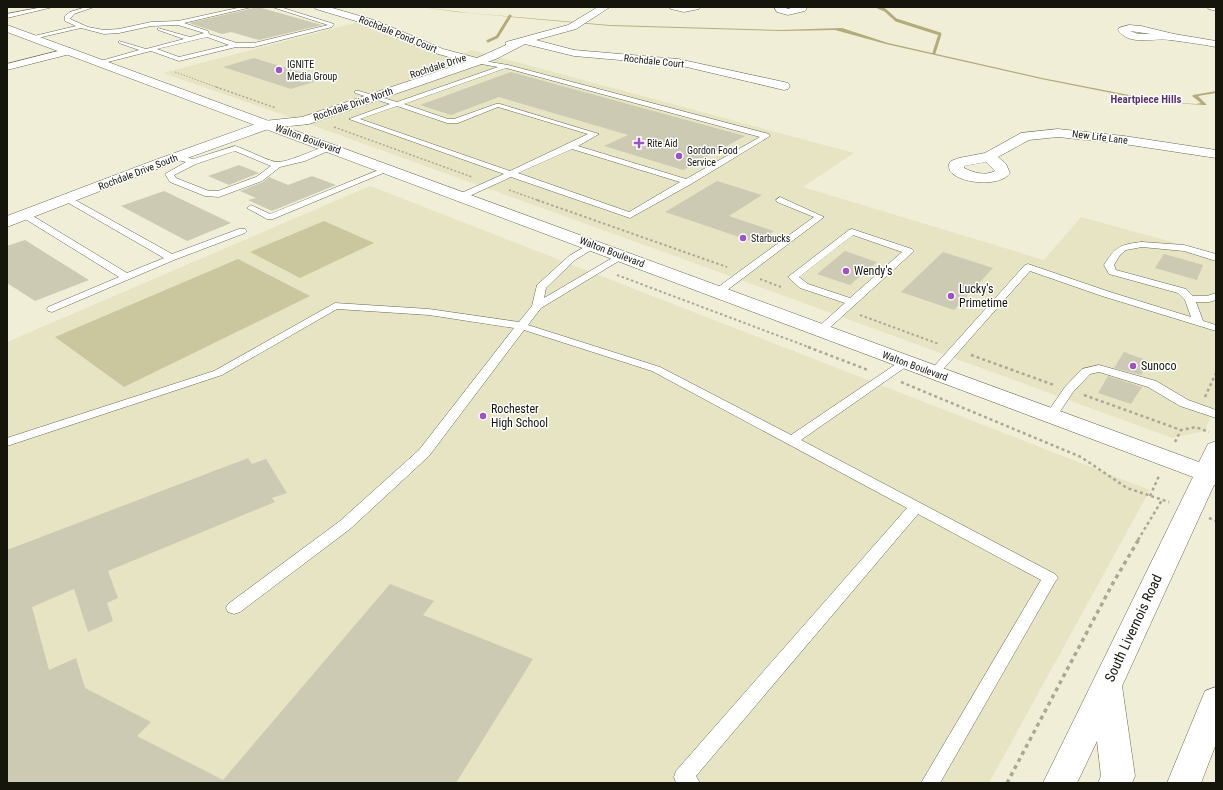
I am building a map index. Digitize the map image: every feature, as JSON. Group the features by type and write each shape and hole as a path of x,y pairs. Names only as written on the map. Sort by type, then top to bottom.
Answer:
{"street":[{"name":"Rochdale Pond Court","path":"318,7 373,23 439,51 478,62"},
{"name":"Rochdale Drive","path":"269,124 292,114 463,58 524,40 559,32 580,23 605,7"},
{"path":"674,7 684,9 696,7"},
{"path":"779,7 780,10 788,12 802,9 799,7"},
{"path":"1212,7 1216,8"},
{"name":"Walton Boulevard","path":"7,28 269,124 1051,416 1212,458"},
{"path":"1170,36 1216,44"},
{"name":"Rochdale Drive North","path":"269,124 310,119 492,57 524,40"},
{"name":"Rochdale Court","path":"524,40 574,53 678,62 784,86"},
{"path":"7,67 70,51"},
{"name":"Rochdale Drive South","path":"7,222 177,157 269,124"},
{"name":"New Life Lane","path":"989,157 1012,142 1026,136 1058,132 1216,154"},
{"name":"South Livernois Road","path":"1060,783 1212,458"},
{"path":"1106,685 1118,776 1115,783"},
{"path":"1184,783 1216,701"}],"lane":[{"path":"7,16 50,7"},
{"path":"91,7 72,13 68,16 67,20 104,32 118,31 151,24 178,23 249,7"},
{"path":"120,42 179,59 235,45 254,45 330,26 332,24 275,7"},
{"path":"178,23 206,32 207,35 235,45"},
{"path":"33,38 82,26"},
{"path":"160,30 192,40"},
{"path":"100,62 207,35"},
{"path":"478,62 506,66 766,136 630,215 353,119 506,66"},
{"path":"357,92 447,121 455,121 498,105 595,134 462,196"},
{"path":"571,146 688,182"},
{"path":"277,165 235,148 193,162 169,174 173,180 208,194 219,194 259,179 277,165 302,159 332,148"},
{"path":"177,157 193,162"},
{"path":"251,208 270,217 388,169"},
{"path":"68,199 171,258"},
{"path":"718,292 820,217 780,200"},
{"path":"25,215 126,277"},
{"path":"52,309 171,258 242,231"},
{"path":"821,330 909,251 852,232 792,277 804,286 847,306"},
{"path":"537,306 542,287 572,258 593,245"},
{"path":"1198,321 1190,299 1182,291 1112,272 1109,265 1115,255 1123,248 1135,245 1180,247 1216,258"},
{"path":"234,608 345,525 424,452 537,306 622,256"},
{"path":"934,373 1028,267 1106,294 1198,321 1216,328"},
{"path":"1190,299 1210,299 1216,296"},
{"path":"7,442 218,373 335,306 429,312 521,326 656,370 1050,578 930,783"},
{"path":"791,441 906,362"},
{"path":"1051,416 1069,390 1086,371 1099,368 1152,384 1184,403 1216,414"},
{"path":"684,781 916,508"}],"path":[{"path":"168,70 292,114"},
{"path":"310,119 781,287"},
{"path":"847,306 955,349 1181,430 1196,427 1212,458"},
{"path":"1007,783 1113,583 1162,500"}],"shaded area":[{"path":"421,7 469,13 609,25 780,30 842,28 888,43 1042,78 1165,102 1196,104 1201,103 1192,96 1193,95 1216,91 1216,93 1198,96 1207,105 1157,102 1041,79 886,44 835,30 781,31 611,26 457,12"},
{"path":"359,22 450,58 472,50 854,153 803,187 1044,260 1081,217 1216,254 1216,401 1205,431 1172,438 686,260 163,73"},
{"name":"Rochester High School","path":"370,186 1150,490 989,783 7,783 7,342"},
{"path":"324,221 374,243 300,278 250,252"},
{"path":"238,259 310,296 124,387 55,337"}],"building":[{"path":"258,7 322,25 259,40 231,32 222,34 189,23"},
{"path":"254,58 323,79 291,89 223,67"},
{"path":"511,72 745,136 683,170 604,146 628,135 499,97 451,115 420,105"},
{"path":"239,165 259,173 229,185 208,176"},
{"path":"312,176 336,185 272,211 248,200 256,198 240,191 263,182 269,177 288,185"},
{"path":"717,181 762,195 729,216 774,231 757,243 665,212"},
{"path":"164,191 231,223 187,241 121,206"},
{"path":"25,240 89,280 35,301 7,283 7,246"},
{"path":"845,251 877,262 850,285 817,274"},
{"path":"943,252 993,268 954,310 901,292"},
{"path":"1164,254 1203,265 1197,280 1155,268"},
{"path":"1124,352 1149,361 1141,375 1114,368"},
{"path":"1108,376 1142,387 1131,404 1098,393"},
{"path":"248,458 252,464 266,459 287,493 272,498 275,502 108,571 118,598 107,603 113,621 88,632 74,589 32,607 49,670 76,658 85,688 151,722 137,736 223,780 390,584 434,601 423,615 533,659 456,783 7,783 7,550"}],"waterway":[{"path":"878,7 885,10 896,20 940,34 934,53"},
{"path":"488,41 497,37 510,16"}],"place":[{"name":"IGNITE Media Group","path":"279,70"},
{"name":"Rite Aid","path":"639,143"},
{"name":"Gordon Food Service","path":"679,156"},
{"name":"Starbucks","path":"743,238"},
{"name":"Wendy's","path":"846,271"},
{"name":"Lucky's Primetime","path":"951,296"},
{"name":"Sunoco","path":"1133,366"},
{"name":"Rochester High School","path":"483,416"}],"district":[{"name":"Heartpiece Hills","path":"1146,99"}]}
